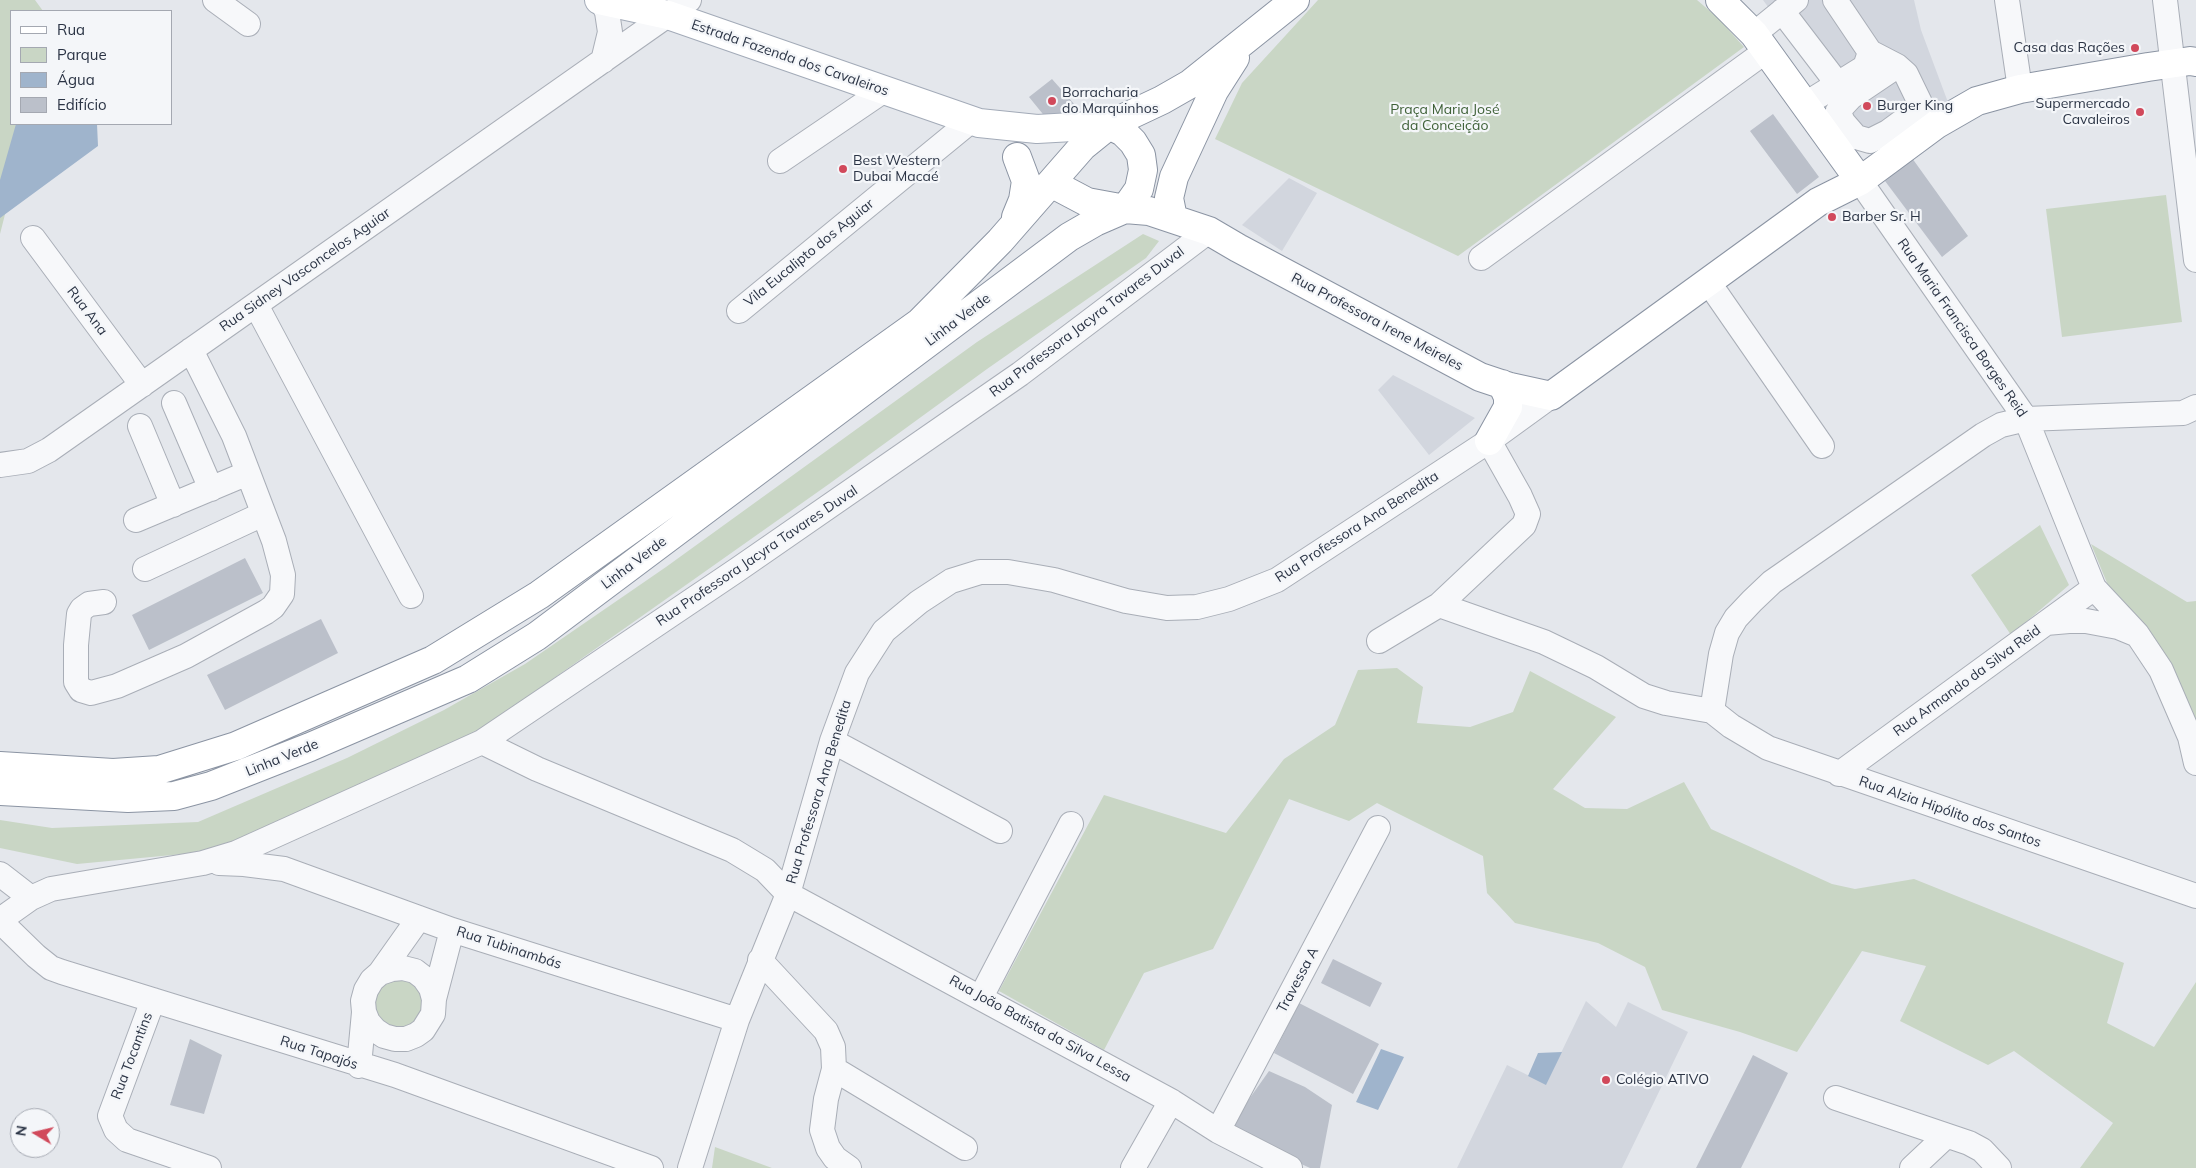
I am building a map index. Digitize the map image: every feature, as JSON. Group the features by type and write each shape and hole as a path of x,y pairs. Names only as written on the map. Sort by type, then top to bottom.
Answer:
{"main road":[{"name":"Estrada Fazenda dos Cavaleiros","path":"600,0 678,7 883,91 975,121 1037,129 1109,125"},
{"path":"1051,183 1083,146 1109,125 1162,100 1190,84 1249,39 1295,0"},
{"name":"Rua Maria Francisca Borges Reid","path":"1720,0 1760,43 1804,105 1834,132 1860,181"},
{"path":"1173,218 1169,198 1174,178 1214,91 1249,39"},
{"name":"Rua Professora Ana Benedita","path":"1551,396 1818,202 1860,181 1937,124 1977,101 2020,89 2184,63"},
{"name":"Estrada Fazenda dos Cavaleiros","path":"975,121 1051,183 1087,202 1125,208"},
{"path":"1109,125 1123,132 1133,142 1141,156 1143,170 1139,189 1125,208 1149,211 1210,230"},
{"path":"1818,202 1831,190 1839,174 1840,157 1834,132"},
{"path":"1000,242 1018,214 1025,191 1026,181 1018,156"},
{"name":"Linha Verde","path":"0,766 113,773 159,770 236,746 433,660 539,594 919,323 1000,242 1051,183"},
{"name":"Linha Verde","path":"0,791 128,798 174,796 211,786 310,747 468,679 537,636 1069,237 1125,208"},
{"name":"Rua Professora Irene Meireles","path":"1210,230 1238,248 1480,377 1551,396"},
{"path":"1489,441 1508,407 1508,397 1502,384"}],"street":[{"path":"215,0 248,24"},
{"path":"600,0 607,12 610,32 603,61"},
{"path":"1834,0 1870,52 1897,66 1911,82 1922,106 1888,132 1870,141 1834,132 1838,110 1851,97 1897,66"},
{"path":"2007,0 2020,89"},
{"path":"2165,0 2184,63 2196,260"},
{"path":"1482,258 1760,43 1789,6 1837,83"},
{"name":"Rua Sidney Vasconcelos Aguiar","path":"0,465 28,461 49,450 678,7"},
{"path":"1804,105 1865,67 1870,52"},
{"path":"780,161 883,91"},
{"name":"Vila Eucalipto dos Aguiar","path":"739,311 975,121"},
{"name":"Rua Maria Francisca Borges Reid","path":"1860,181 2026,419 2094,588 2137,634 2161,670 2190,737 2196,763"},
{"name":"Rua Professora Jacyra Tavares Duval","path":"0,921 31,898 51,889 203,863 236,853 482,742 745,564 1020,374 1210,230"},
{"name":"Rua Ana","path":"33,238 142,385"},
{"path":"1709,283 1822,446"},
{"path":"256,305 411,596"},
{"path":"104,602 89,604 82,608 79,614 76,645 76,682 81,690 91,693 116,686 186,656 273,607 282,594 283,575 234,436 191,350"},
{"name":"Rua Professora Ana Benedita","path":"690,1168 737,1020 788,894 832,741 857,673 884,631 919,602 951,581 980,572 1008,572 1054,580 1126,601 1168,608 1197,607 1230,599 1277,580 1489,441 1551,396"},
{"path":"174,403 211,489"},
{"path":"1439,605 1544,642 1596,667 1644,696 1666,703 1712,710 1721,654 1727,633 1736,618 1752,600 1772,582 1966,445 2001,425 2026,419 2183,412 2196,407"},
{"path":"140,426 174,505"},
{"path":"1378,641 1439,605 1524,525 1528,514 1489,441"},
{"path":"136,520 248,474"},
{"path":"145,569 263,514"},
{"name":"Rua Armando da Silva Reid","path":"1839,774 2094,588"},
{"path":"2045,624 2069,621 2086,622 2118,627 2137,634"},
{"name":"Rua Alzia Hipólito dos Santos","path":"1712,710 1731,726 1768,748 2196,896"},
{"path":"832,741 1000,830"},
{"name":"Rua João Batista da Silva Lessa","path":"482,742 537,769 732,850 765,870 788,894 981,997 1171,1101 1218,1131 1290,1168"},
{"path":"981,997 1071,824"},
{"name":"Travessa A","path":"1218,1131 1378,828"},
{"path":"276,834 267,850 272,860 284,869"},
{"name":"Rua Professora Jacyra Tavares Duval","path":"203,863 244,864 284,869"},
{"name":"Rua Tubinambás","path":"284,869 452,930 737,1020"},
{"path":"0,874 31,898"},
{"path":"359,1066 364,1012 363,1001 366,990 419,918"},
{"name":"Rua Tapajós","path":"0,921 51,968 359,1066 394,1075 651,1168"},
{"path":"394,1075 416,1035 429,1022 433,1014 434,999 452,930"},
{"path":"760,960 826,1031 834,1046 834,1069 826,1099 822,1130 828,1148 836,1158 849,1168"},
{"path":"380,973 392,968 414,971 428,983 434,999"},
{"name":"Rua Tocantins","path":"153,1000 110,1116 116,1130 127,1140 209,1168"},
{"path":"364,1012 368,1022 384,1036 406,1039 416,1035"},
{"path":"834,1069 965,1148"},
{"path":"1836,1098 1969,1143 1982,1150 1999,1168"},
{"path":"1133,1168 1171,1101"},
{"path":"1912,1168 1945,1136"}],"shaded area":[{"path":"1763,0 1914,0 1921,30 1949,105 1858,131"},
{"path":"1289,178 1317,193 1282,251 1242,225"},
{"path":"1393,375 1475,418 1429,455 1378,390"},
{"name":"Colégio ATIVO","path":"1586,1001 1616,1027 1628,1002 1688,1032 1622,1168 1457,1168 1507,1065 1546,1084"}],"green space":[{"path":"0,0 35,0 42,10 10,10 10,125 28,125 0,234"},
{"name":"Praça Maria José da Conceição","path":"1318,0 1697,0 1718,18 1744,47 1458,256 1215,139 1242,83"},
{"path":"2166,195 2182,322 2062,337 2046,209"},
{"path":"1143,234 1159,241 1146,258 557,676 471,741 215,851 77,864 0,848 0,820 52,828 198,822 347,758 444,710 525,664 666,567 977,342"},
{"path":"2040,525 2069,585 2011,635 1971,575"},
{"path":"2091,544 2187,602 2196,601 2196,732 2112,595"},
{"path":"1397,668 1423,687 1417,723 1470,727 1513,712 1530,671 1616,717 1553,789 1585,808 1627,809 1684,782 1711,829 1832,884 1855,889 1914,879 2124,963 2107,1023 2154,1047 2196,982 2196,1168 2080,1168 2113,1123 2014,1051 1988,1065 1900,1021 1926,966 1862,951 1797,1052 1740,1032 1662,1010 1645,967 1598,943 1515,923 1487,893 1483,856 1377,803 1349,821 1289,799 1213,949 1144,973 1104,1050 999,991 1104,795 1226,833 1284,759 1335,725 1358,670"},
{"path":"385,979 413,981 423,994 421,1016 411,1028 393,1030 376,1017 373,1000"},
{"path":"715,1147 772,1168 712,1168"}],"water":[{"path":"16,125 97,125 98,146 0,218 0,180"},
{"path":"1381,1049 1404,1057 1378,1110 1356,1102"},
{"path":"1562,1052 1546,1085 1528,1076 1538,1053"}],"building":[{"name":"Borracharia do Marquinhos","path":"1052,79 1075,105 1051,124 1029,97"},
{"path":"1773,114 1819,177 1797,194 1750,131"},
{"path":"1912,158 1968,236 1942,257 1885,181"},
{"path":"245,558 263,593 149,650 132,615"},
{"path":"321,619 338,653 225,710 207,675"},
{"path":"1333,959 1382,983 1370,1007 1321,983"},
{"path":"1299,1003 1379,1044 1353,1094 1274,1053"},
{"path":"190,1039 222,1055 204,1114 170,1105"},
{"path":"1753,1055 1788,1073 1741,1168 1696,1168"},
{"path":"1269,1071 1305,1087 1332,1105 1320,1168 1310,1168 1260,1145 1230,1126"}],"place":[{"name":"Casa das Rações","path":"2135,48"},
{"name":"Borracharia do Marquinhos","path":"1052,101"},
{"name":"Burger King","path":"1867,106"},
{"name":"Supermercado Cavaleiros","path":"2140,112"},
{"name":"Best Western Dubai Macaé","path":"843,169"},
{"name":"Barber Sr. H","path":"1832,217"},
{"name":"Colégio ATIVO","path":"1606,1080"}]}
